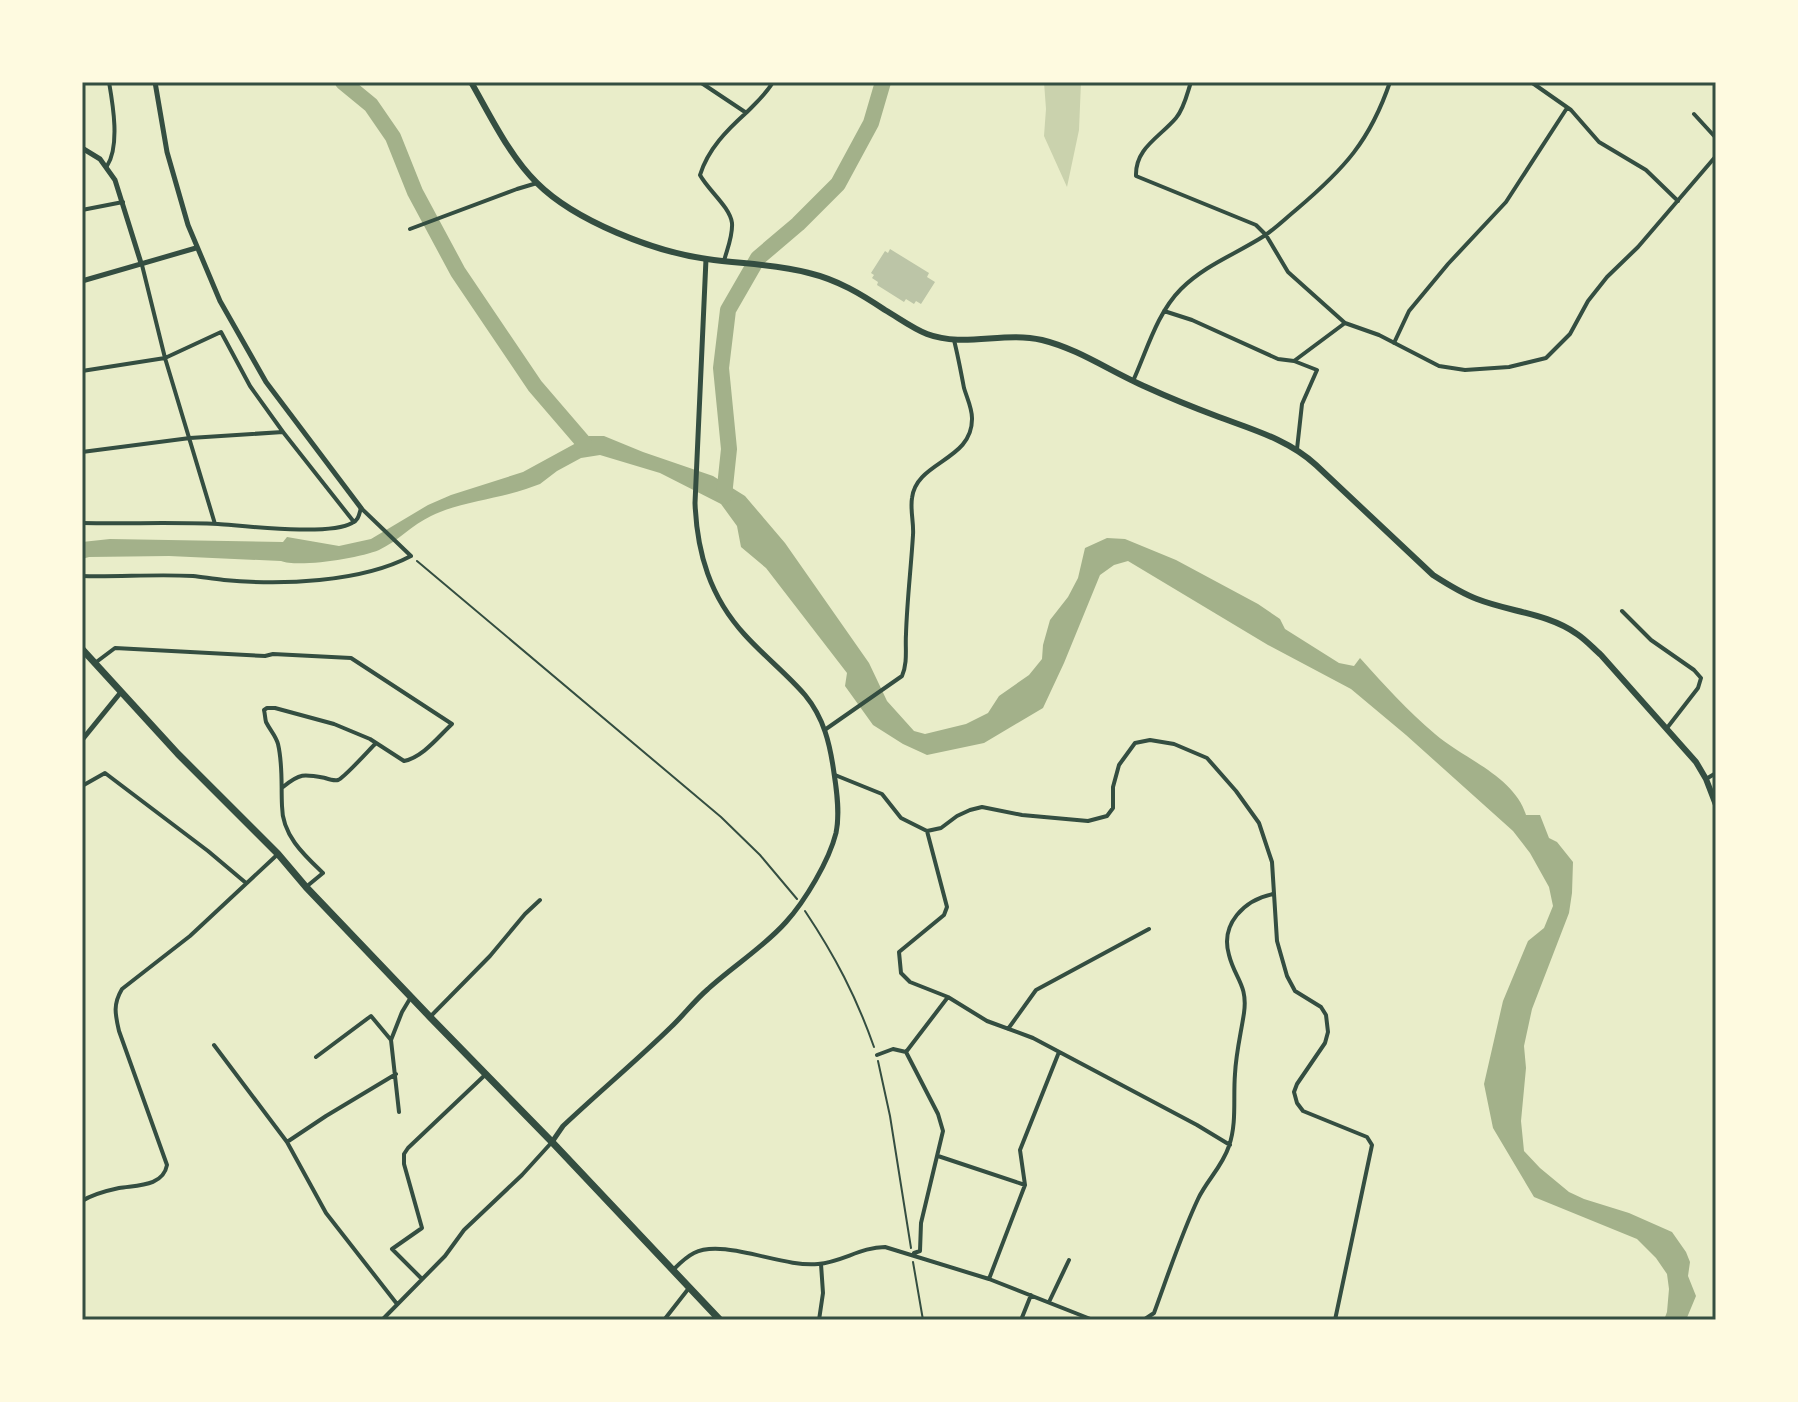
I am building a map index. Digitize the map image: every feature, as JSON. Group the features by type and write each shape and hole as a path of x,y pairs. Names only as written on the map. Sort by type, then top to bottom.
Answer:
{"highway":[{"path":"82,649 178,754 278,854 720,1320"}],"main road":[{"path":"471,82 514,155 537,183 575,211 629,237 658,248 706,259 807,272 840,283 925,333 954,340 1039,339 1081,354 1192,407 1297,449 1440,580 1479,600 1548,619 1575,632 1601,655 1696,762 1716,805"}],"street":[{"path":"107,166 114,149 113,102 109,82"},
{"path":"82,576 193,576 302,582 376,570 411,556 363,510 266,382 220,301 188,225 167,152 155,82"},
{"path":"700,82 746,112"},
{"path":"724,261 732,225 729,213 700,175 704,162 726,131 767,93 773,82"},
{"path":"1191,82 1179,113 1143,150 1136,176 1256,225 1266,235 1288,272 1345,323 1379,335 1439,366 1465,370 1509,367 1546,358 1570,334 1588,301 1607,277 1638,247 1716,156"},
{"path":"1133,381 1164,311 1181,289 1197,274 1266,235 1330,181 1358,150 1382,105 1390,82"},
{"path":"1531,82 1567,108 1599,142 1646,170 1678,201"},
{"path":"1394,343 1409,311 1506,202 1567,108"},
{"path":"1694,114 1716,138"},
{"path":"82,148 107,166 123,202 165,358 215,524"},
{"path":"410,229 537,183"},
{"path":"82,210 123,202"},
{"path":"82,281 196,248"},
{"path":"383,1320 445,1256 464,1230 522,1175 563,1126 707,990 785,924 826,859 837,830 835,775 826,729 804,694 727,613 700,553 695,503 706,259"},
{"path":"1164,311 1192,320 1278,359 1294,361 1317,370 1302,404 1297,449"},
{"path":"1294,361 1345,323"},
{"path":"82,371 165,358 221,332 250,386 354,522"},
{"path":"826,729 902,676 906,667 912,498 921,478 956,453 965,442 973,415 954,340"},
{"path":"82,452 190,438 283,432"},
{"path":"82,523 327,528 354,522 363,510"},
{"path":"1622,611 1651,640 1701,678 1698,688 1667,728"},
{"path":"95,663 115,648 351,658 452,724 422,752 404,761 376,743 334,724 275,708 264,710 267,723 278,742 284,823 294,844 323,873 306,887"},
{"path":"82,740 121,692"},
{"path":"835,775 882,794 901,818 927,831 941,828 957,816 982,807 1022,815 1088,821 1107,816 1113,808 1113,787 1119,765 1135,743 1150,740 1174,744 1207,758 1259,823 1272,862 1277,941 1287,976 1295,991 1321,1007 1326,1015 1328,1032 1325,1043 1297,1084 1294,1092 1297,1103 1303,1111 1367,1137 1372,1145 1335,1320"},
{"path":"283,787 308,774 338,780 376,743"},
{"path":"82,786 105,773 246,883"},
{"path":"1706,779 1716,773"},
{"path":"927,831 947,907 944,915 899,952 901,973 910,982 948,997 987,1021 1033,1038 1230,1145"},
{"path":"82,1201 104,1191 145,1184 159,1179 166,1172 167,1165 119,1031 116,999 122,989 190,936 278,854"},
{"path":"1119,1320 1145,1319 1154,1313 1200,1194 1218,1170 1230,1145 1244,991 1229,955 1229,929 1246,904 1273,894"},
{"path":"430,1017 540,900"},
{"path":"1008,1029 1036,990 1149,929"},
{"path":"399,1112 391,1040 411,997"},
{"path":"906,1052 948,997"},
{"path":"316,1057 371,1016 391,1040"},
{"path":"214,1045 287,1142 326,1213 397,1304"},
{"path":"877,1055 893,1049 906,1052"},
{"path":"906,1052 943,1131 921,1223 920,1251 912,1254"},
{"path":"989,1279 1025,1185 1020,1150 1059,1052"},
{"path":"287,1142 396,1074"},
{"path":"421,1278 392,1249 422,1228 404,1154 485,1075"},
{"path":"938,1156 1025,1185"},
{"path":"672,1270 693,1253 704,1249 731,1250 802,1265 821,1264 872,1247 885,1247 989,1279 1093,1320"},
{"path":"1049,1302 1069,1260"},
{"path":"819,1320 823,1293 821,1264"},
{"path":"664,1320 689,1288"},
{"path":"1021,1320 1031,1295"}],"path":[{"path":"411,556 721,817 760,855 800,903 856,997 877,1055 895,1143 923,1320"}],"shaded area":[{"path":"1044,82 1081,82 1079,130 1067,187 1044,136"},
{"path":"589,436 604,436 713,476 745,496 785,543 869,663 887,701 914,731 925,734 966,724 988,713 999,696 1029,675 1042,659 1050,620 1078,578 1085,548 1107,538 1125,539 1176,560 1258,604 1280,619 1285,629 1339,663 1354,666 1360,658 1396,698 1435,734 1511,789 1526,815 1540,815 1549,838 1557,842 1573,862 1569,913 1532,1009 1524,1046 1526,1068 1521,1121 1524,1151 1569,1192 1672,1232 1690,1262 1688,1276 1696,1296 1686,1320 1664,1320 1669,1289 1667,1274 1637,1239 1534,1197 1493,1128 1484,1084 1503,1001 1528,941 1544,928 1553,906 1549,887 1530,853 1513,831 1351,689 1268,645 1128,561 1114,565 1100,575 1043,708 984,743 927,755 873,725 845,686 847,673 766,568 741,547 737,526 721,504 660,473 600,455 581,458 540,484 526,489 442,511 379,550 358,556 301,563 169,556 82,559 82,542 110,539 283,542 287,537 339,546 371,539 428,505 523,472"}],"building":[{"path":"890,249 929,273 927,277 935,282 921,304 906,299 904,302 877,285 878,282 872,278 874,275 871,273 885,251 888,253"}],"waterway":[{"path":"343,82 371,105 393,137 415,192 458,272 535,386 584,443"},
{"path":"724,496 729,449 721,368 728,310 758,258 838,184 871,123 883,82"}]}
